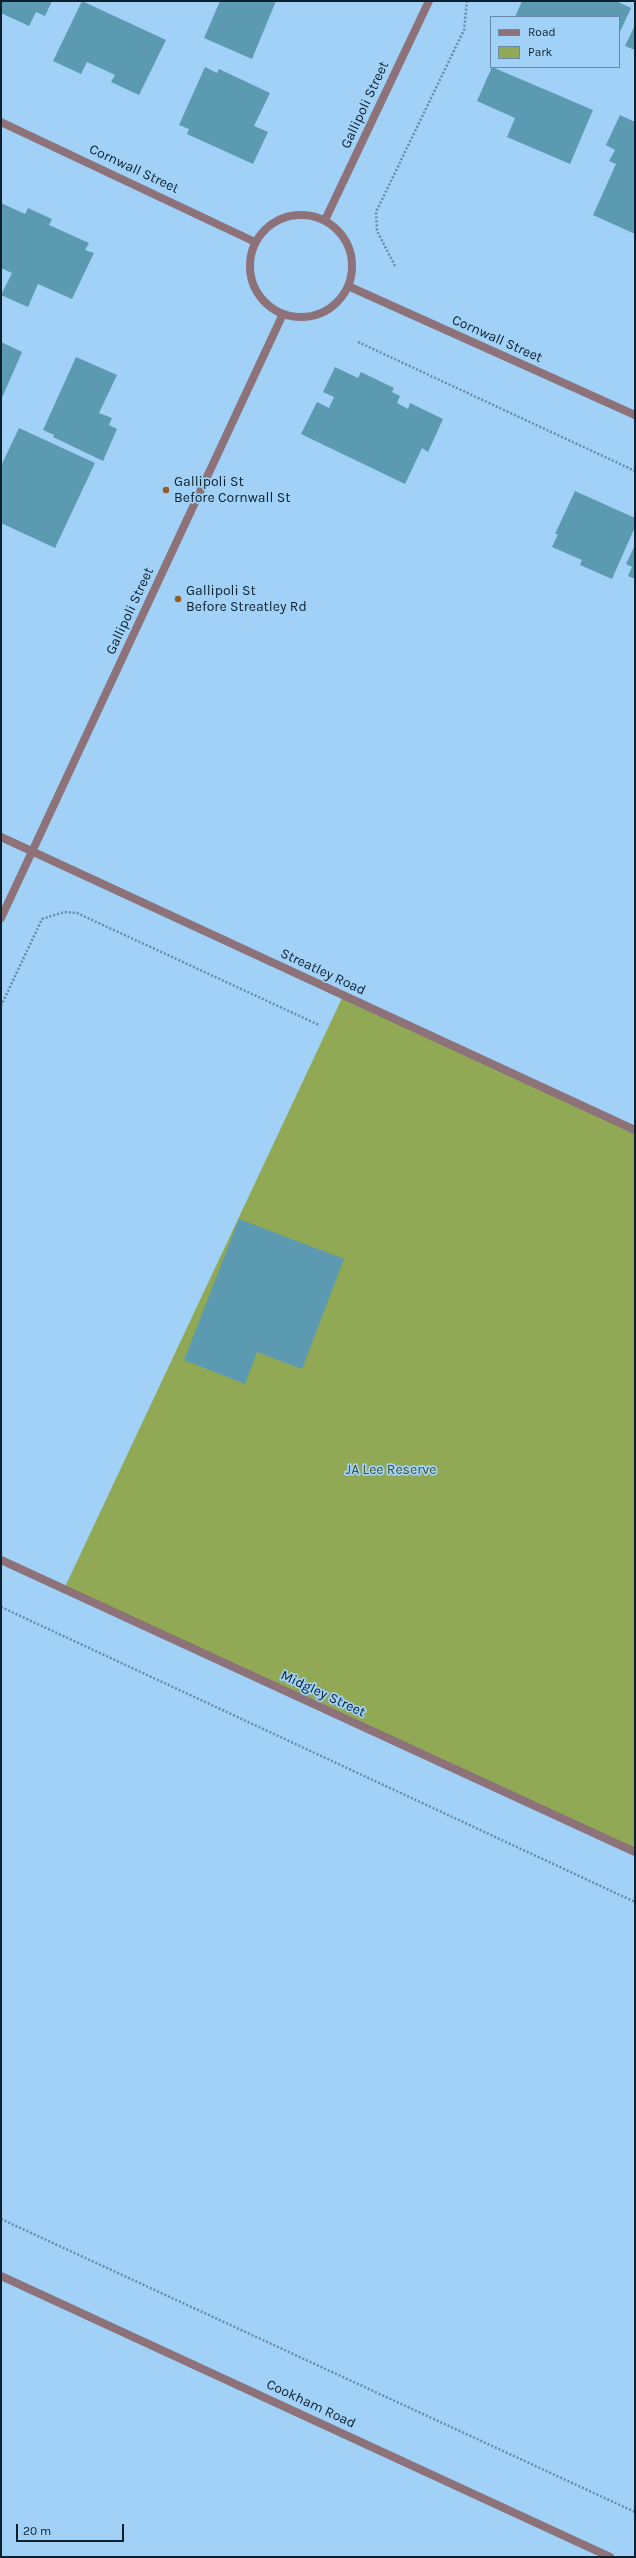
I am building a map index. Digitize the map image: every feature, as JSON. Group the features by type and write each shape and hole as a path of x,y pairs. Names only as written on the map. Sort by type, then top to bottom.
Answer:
{"street":[{"name":"Gallipoli Street","path":"325,220 429,1"},
{"name":"Cornwall Street","path":"1,122 255,242"},
{"path":"302,214 325,220 344,237 350,249 352,274 348,286 341,298 321,313 296,317 282,314 260,298 253,286 250,272 250,259 255,242 267,226 289,215 302,214"},
{"name":"Cornwall Street","path":"348,286 635,415"},
{"name":"Gallipoli Street","path":"1,918 282,314"},
{"name":"Streatley Road","path":"1,837 635,1130"},
{"name":"Midgley Street","path":"1,1560 635,1852"},
{"name":"Cookham Road","path":"1,2276 610,2557"}],"path":[{"path":"395,266 377,231 376,212 464,30 467,1"},
{"path":"358,342 635,471"},
{"path":"1,1006 42,919 64,912 77,913 320,1025"},
{"path":"1,1607 635,1902"},
{"path":"1,2219 635,2512"}],"green space":[{"name":"JA Lee Reserve","path":"343,996 635,1130 635,1852 64,1589"}],"building":[{"path":"1,1 52,1 45,16 36,12 29,26 1,13"},
{"path":"82,1 166,40 139,95 111,82 115,75 87,62 81,74 53,61"},
{"path":"220,1 276,1 252,59 204,38"},
{"path":"522,1 616,1 631,8 620,32 620,16 515,16"},
{"path":"635,25 635,50 625,46"},
{"path":"205,67 217,73 219,69 270,93 254,126 268,132 253,164 187,134 189,129 179,125"},
{"path":"492,68 494,68 593,110 570,164 507,137 515,118 477,101"},
{"path":"620,115 635,122 635,234 593,215 616,164 609,161 615,150 606,145"},
{"path":"1,203 25,214 28,208 52,219 49,225 89,243 85,250 94,253 72,299 38,284 28,307 1,295 12,273 1,268"},
{"path":"1,342 22,352 1,400"},
{"path":"76,357 117,375 99,413 112,418 109,425 117,429 103,461 53,437 54,435 43,430"},
{"path":"335,367 358,378 361,372 394,388 392,392 400,396 397,403 408,409 410,403 443,419 428,452 422,448 405,484 301,434 317,402 329,408 334,397 323,392"},
{"path":"19,428 95,463 55,548 1,523 1,466"},
{"path":"575,491 635,518 635,527 612,579 580,565 582,560 552,547 558,534 555,534"},
{"path":"635,545 635,579 628,576 632,567 626,564"},
{"path":"239,1219 344,1259 302,1369 257,1352 245,1384 184,1360"}],"place":[{"name":"Gallipoli St Before Cornwall St","path":"166,490"},
{"name":"Gallipoli St Before Streatley Rd","path":"178,599"}]}
